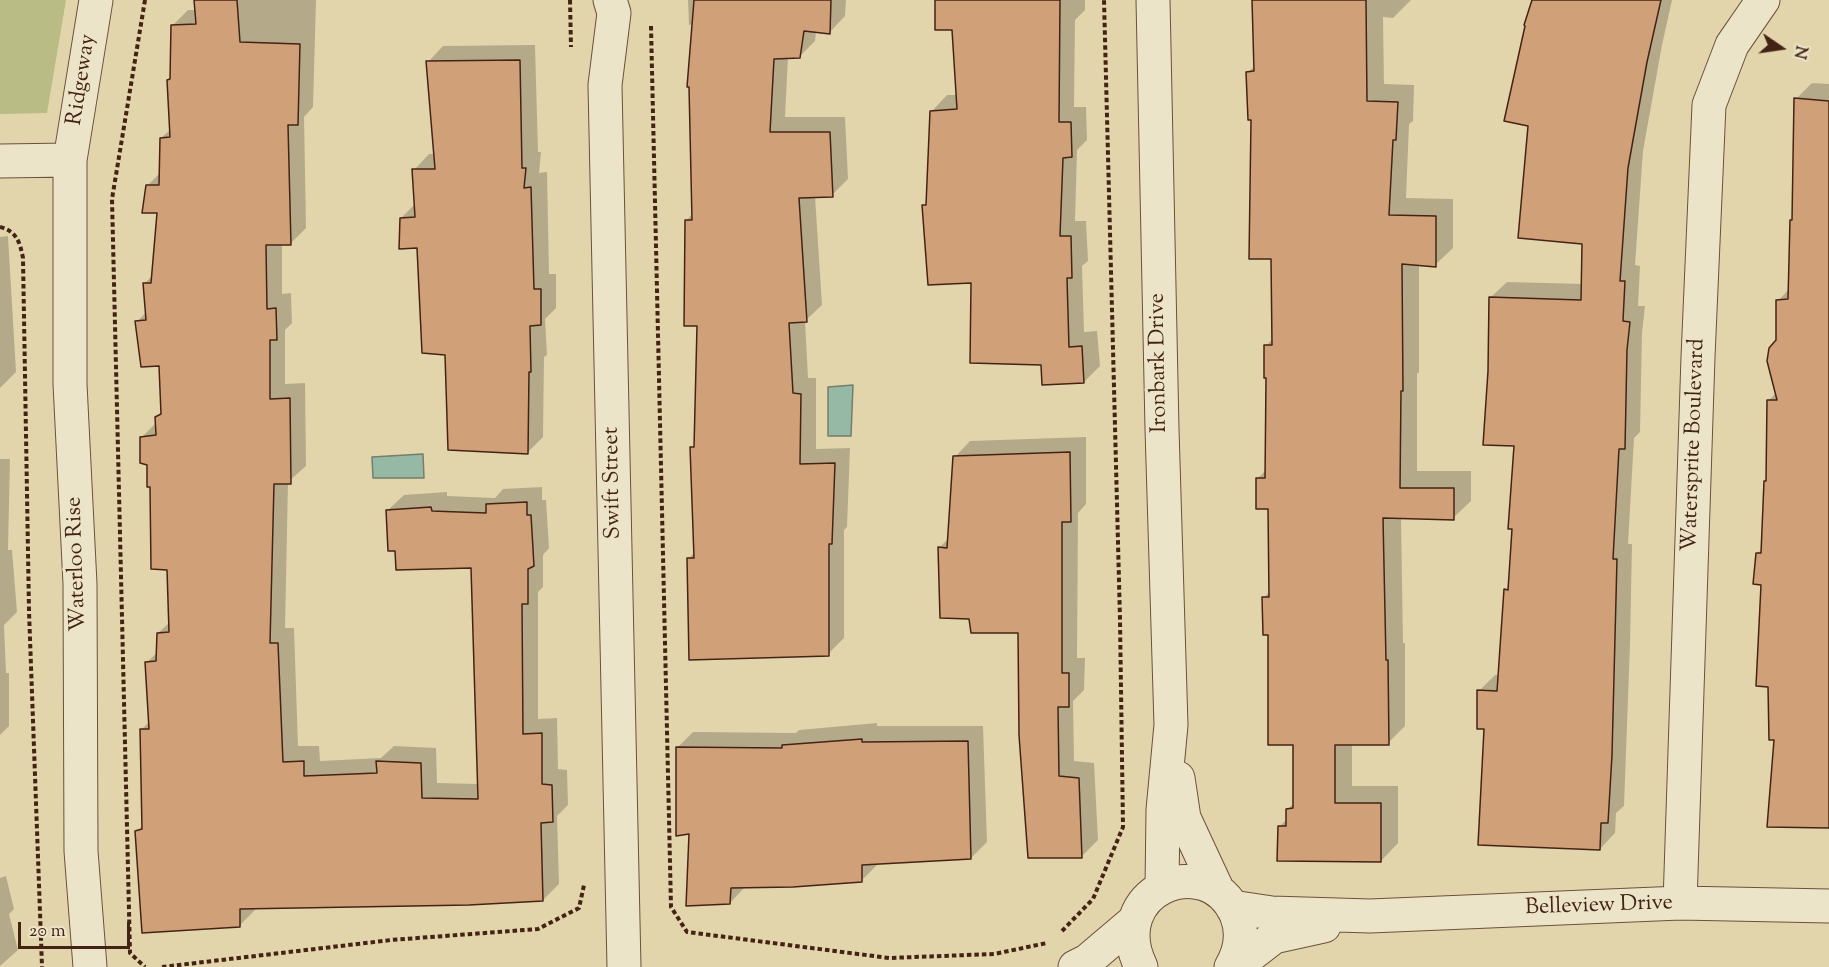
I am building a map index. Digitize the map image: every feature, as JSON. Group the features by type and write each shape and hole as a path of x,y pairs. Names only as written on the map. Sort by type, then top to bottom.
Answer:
{"street":[{"name":"Ridgeway","path":"70,160 96,0"},
{"name":"Swift Street","path":"610,0 614,13 606,97 624,967"},
{"name":"Ironbark Drive","path":"1153,0 1170,725 1163,810 1162,888"},
{"name":"Watersprite Boulevard","path":"1680,903 1697,368 1709,105 1732,45 1763,0"},
{"path":"0,161 70,160"},
{"name":"Waterloo Rise","path":"70,160 70,384 80,584 81,851 90,967"},
{"name":"Ironbark Drive","path":"1170,725 1184,818 1239,923 1241,940 1233,967"},
{"name":"Belleview Drive","path":"1162,888 1176,883 1190,882 1205,885 1225,899 1272,913 1370,916 1680,903 1829,906"},
{"path":"1075,967 1088,961 1133,922 1149,896 1162,888"},
{"name":"Belleview Drive","path":"1233,967 1274,937 1370,916"},
{"path":"1133,922 1134,954 1141,967"}],"path":[{"path":"145,0 112,199 130,953 145,967"},
{"path":"570,0 571,58"},
{"path":"1058,935 1093,899 1123,827 1104,0"},
{"path":"651,23 671,907 687,932 889,958 994,954 1052,942"},
{"path":"0,227 8,229 19,239 23,258 29,611 42,967"},
{"path":"162,967 391,940 538,929 579,908 586,878"}],"green space":[{"path":"0,0 66,0 47,113 0,114"}],"shaded area":[{"path":"853,385 851,436 828,436 828,387"},
{"path":"423,454 424,478 373,478 372,457"}],"building":[{"path":"194,0 237,0 240,42 300,44 298,125 288,125 291,245 266,245 267,309 276,308 277,340 270,340 270,399 290,398 291,484 274,484 270,643 278,643 283,762 304,761 304,776 377,773 376,761 421,763 422,798 478,799 471,568 396,570 395,551 388,551 386,510 431,507 432,511 486,513 486,504 527,502 527,515 531,515 534,566 528,569 528,604 522,604 523,734 542,733 542,784 552,785 553,822 541,823 543,901 469,905 240,909 240,927 142,933 135,831 142,829 140,729 149,729 145,662 156,661 157,633 169,632 167,570 151,569 150,487 147,487 147,465 140,463 140,437 156,435 155,417 161,414 159,366 141,367 135,321 146,320 143,283 151,283 157,213 142,213 146,185 159,185 160,138 170,137 167,80 170,79 171,25 196,24"},
{"path":"694,0 831,0 830,34 804,31 800,58 774,59 770,132 830,132 833,197 799,198 807,322 789,323 793,393 801,394 800,464 835,463 832,544 829,544 829,656 689,660 687,558 694,558 690,447 694,447 697,326 684,326 685,220 692,220 689,87 687,87"},
{"path":"935,0 1060,0 1059,122 1071,122 1072,157 1063,158 1060,236 1071,236 1072,278 1067,278 1069,347 1082,346 1084,383 1042,385 1041,365 970,363 971,283 928,285 922,205 926,205 930,111 957,109 952,30 935,30"},
{"path":"1252,0 1366,0 1367,101 1398,102 1396,140 1393,140 1389,215 1436,216 1436,267 1402,264 1403,391 1401,391 1400,488 1454,488 1454,520 1383,518 1389,745 1335,745 1335,803 1381,803 1381,862 1277,861 1278,826 1286,826 1286,809 1293,808 1293,745 1268,745 1268,635 1263,635 1262,597 1269,597 1268,509 1256,509 1256,478 1265,478 1264,345 1272,345 1271,259 1249,259 1251,120 1248,120 1246,72 1254,71"},
{"path":"1532,0 1661,0 1628,168 1620,281 1625,281 1623,321 1630,322 1627,350 1625,449 1619,449 1613,559 1617,559 1608,823 1601,823 1600,850 1478,845 1484,729 1477,729 1477,690 1497,691 1504,589 1508,590 1512,529 1508,529 1514,446 1483,445 1488,371 1489,297 1581,300 1582,244 1518,238 1528,126 1504,121 1524,25"},
{"path":"520,60 522,168 526,168 524,188 531,187 534,289 541,289 541,325 530,326 528,454 448,450 445,355 422,353 417,248 399,249 400,218 415,217 412,169 435,169 426,61"},
{"path":"1794,98 1829,101 1829,828 1767,827 1774,740 1769,740 1768,687 1756,686 1761,585 1753,584 1756,553 1761,553 1764,481 1766,481 1767,400 1777,400 1767,361 1769,348 1776,340 1776,300 1788,299"},
{"path":"1070,452 1071,522 1062,522 1062,673 1069,673 1069,707 1058,707 1059,776 1079,778 1082,858 1028,858 1019,735 1018,633 971,633 969,619 940,618 938,547 947,548 953,456"},
{"path":"862,739 862,742 968,741 971,859 862,865 862,882 793,887 731,888 730,904 686,906 689,834 676,836 676,747 782,748 782,745"}]}
